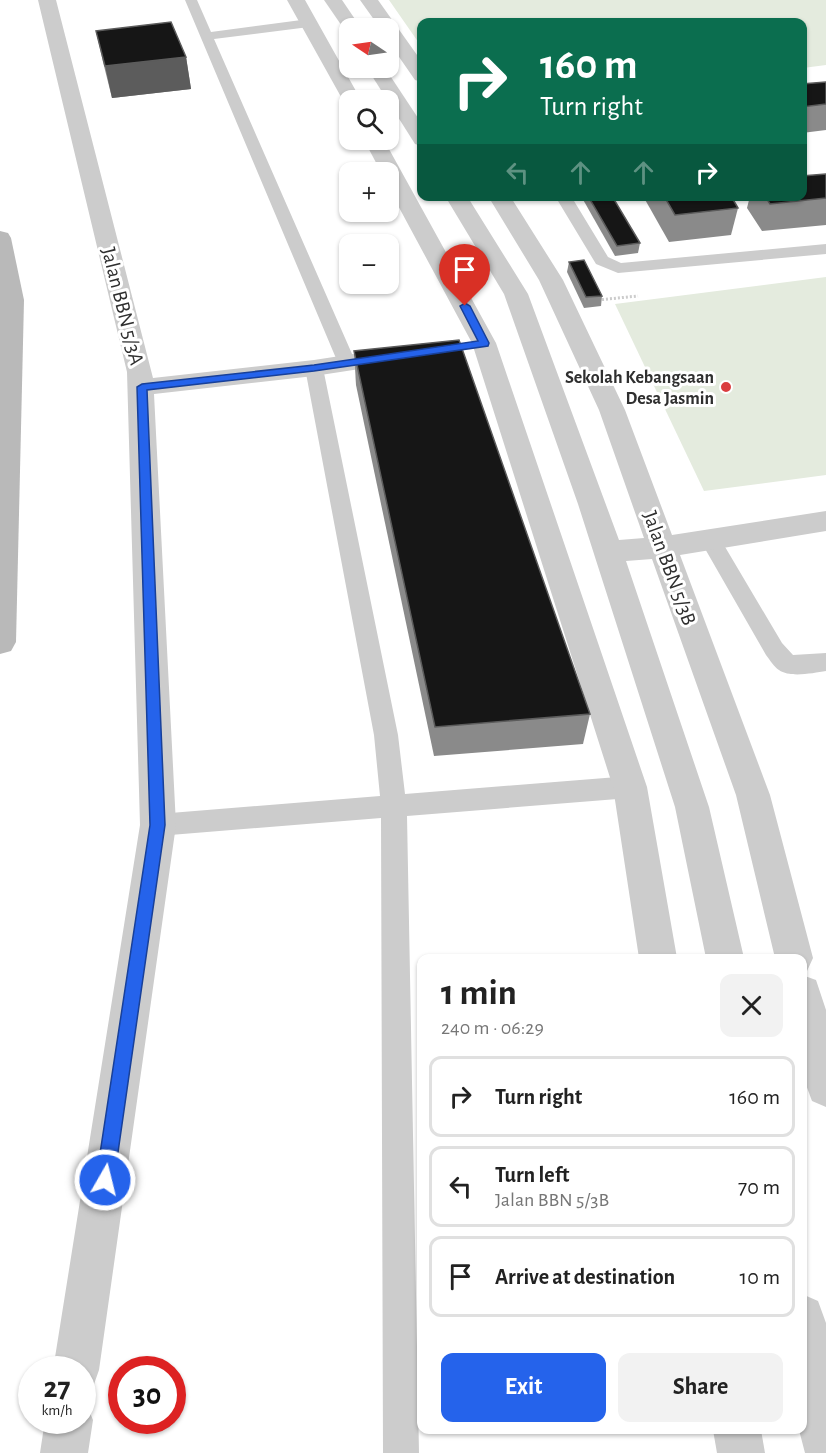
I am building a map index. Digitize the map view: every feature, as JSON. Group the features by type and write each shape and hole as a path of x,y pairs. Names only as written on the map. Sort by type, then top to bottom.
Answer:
{"main road":[{"path":"0,238 12,300 0,642"}],"street":[{"name":"Jalan BBN 5/3A","path":"47,0 142,387 158,825 78,1356"},
{"path":"296,0 346,90"},
{"path":"333,0 345,18"},
{"path":"369,0 417,69"},
{"path":"382,78 417,132"},
{"path":"379,150 473,345 630,787 657,954"},
{"path":"459,201 516,294 608,552 692,807 724,954"},
{"name":"Jalan BBN 5/3B","path":"502,201 551,280 612,410 753,795 793,954"},
{"path":"142,387 314,368 427,351"},
{"path":"608,552 662,547 826,521"},
{"path":"807,1013 826,1087"},
{"path":"807,1344 826,1446"},
{"path":"64,1453 67,1434"},
{"path":"738,1434 741,1453"}],"lane":[{"path":"191,0 347,363"},
{"path":"207,36 309,23"},
{"path":"566,201 602,260 618,268 826,249"},
{"path":"314,368 386,735 394,806 401,1453"},
{"path":"711,540 774,649 787,664 808,665 826,662"},
{"path":"158,825 630,787"}],"shaded area":[{"path":"389,0 826,0 826,65 807,67 807,18 417,18 417,40"},
{"path":"826,277 826,475 704,491 615,304"}],"building":[{"path":"171,22 186,57 105,66 96,31"},
{"path":"826,82 826,104 807,106 807,84"},
{"path":"826,174 826,198 807,200 807,176"},
{"path":"591,201 615,201 640,243 617,246"},
{"path":"667,201 734,201 738,208 675,215"},
{"path":"768,201 798,201 770,204"},
{"path":"584,260 602,296 586,297 569,262"},
{"path":"459,340 590,714 435,727 354,351"}],"place":[{"name":"Sekolah Kebangsaan Desa Jasmin","path":"726,387"}],"route":[{"path":"105,1180 158,825 142,387 314,368 484,343 465,306"}]}
